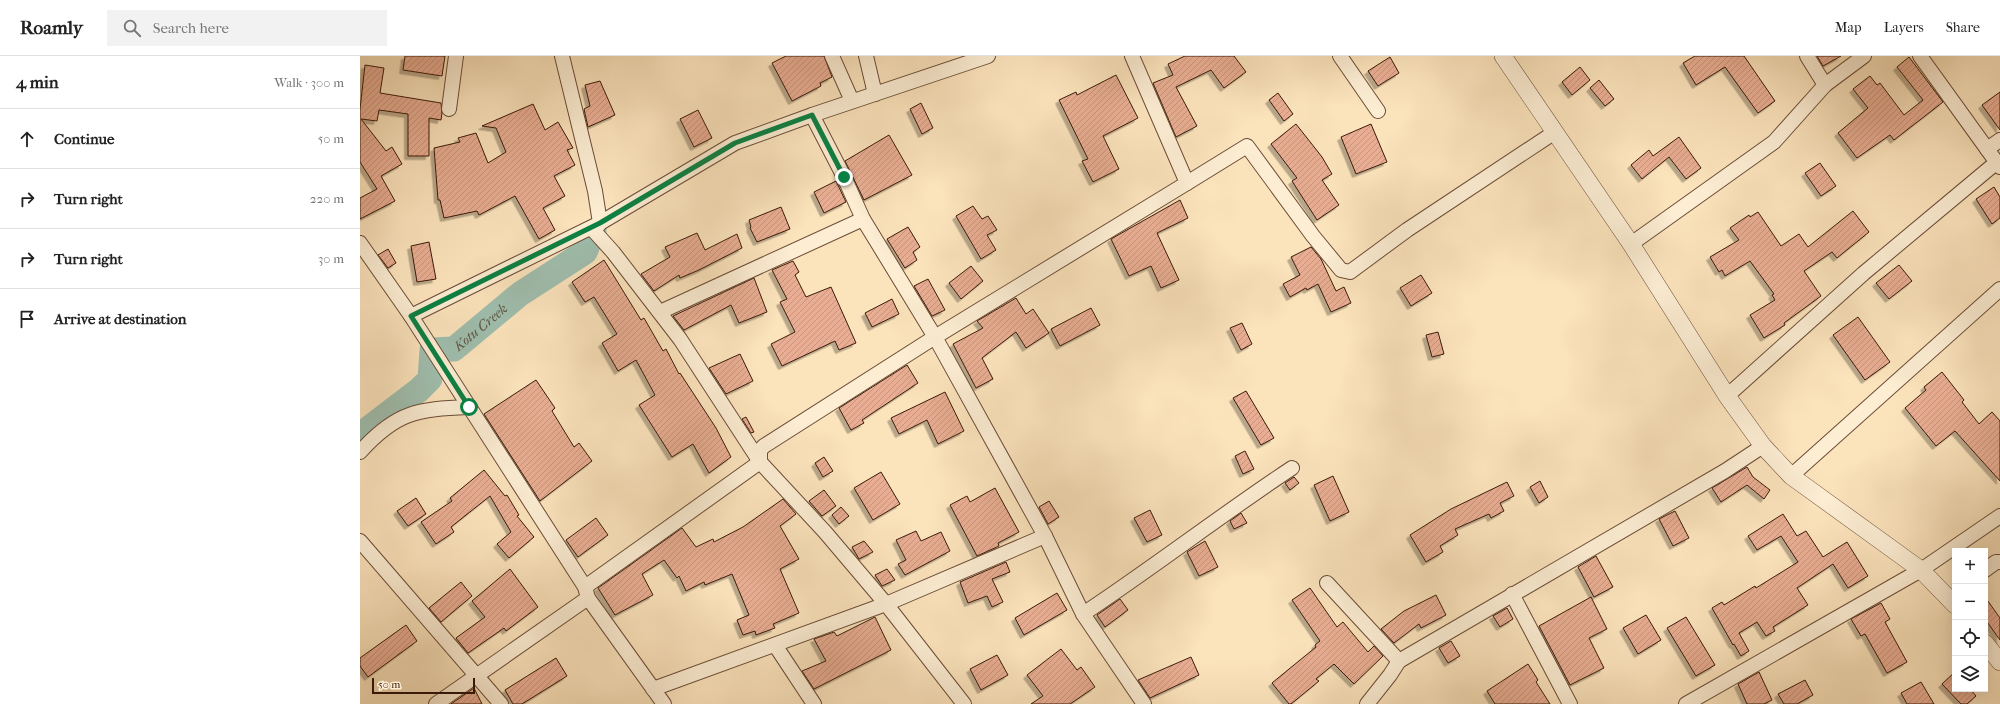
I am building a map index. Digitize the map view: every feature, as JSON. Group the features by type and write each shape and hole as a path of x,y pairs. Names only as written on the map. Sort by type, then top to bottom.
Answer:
{"street":[{"path":"449,109 456,56"},
{"path":"562,56 595,190 600,223 594,231 613,252 680,338 760,462 825,532 886,604 964,704"},
{"path":"832,56 852,101"},
{"path":"866,56 875,94"},
{"path":"411,316 600,223 735,143 852,101 988,56"},
{"path":"1132,56 1187,183"},
{"path":"1340,56 1378,111"},
{"path":"1503,56 1631,244 1727,396 1763,446 1791,476 1921,570 1952,597"},
{"path":"1806,56 1825,85"},
{"path":"1631,244 1774,142 1825,85 1864,56"},
{"path":"1727,396 1864,273 1998,164 1920,56"},
{"path":"812,115 844,177 863,219 935,337 1045,536 1083,614 1144,704"},
{"path":"760,462 760,450 764,446 935,337 1247,146 1313,236 1341,270 1350,272 1406,230 1555,132"},
{"path":"1987,149 2000,140"},
{"path":"660,312 863,219"},
{"path":"360,243 411,316 586,592 664,704"},
{"path":"1791,476 2000,289"},
{"path":"360,452 371,440 409,414 435,408 469,407"},
{"path":"1367,704 1399,661 1725,471 1763,446"},
{"path":"436,704 478,675 760,462"},
{"path":"1083,614 1147,571 1245,499 1292,468"},
{"path":"1686,704 1921,570 2000,516"},
{"path":"653,689 886,604 1045,536"},
{"path":"360,541 478,675 501,704"},
{"path":"1988,568 1996,562 2000,562"},
{"path":"1327,583 1399,661"},
{"path":"1512,594 1570,704"},
{"path":"775,645 814,704"},
{"path":"1988,647 2000,662"}],"building":[{"path":"405,56 445,56 442,76 403,70"},
{"path":"786,56 824,56 832,77 820,83 821,86 792,101 772,63"},
{"path":"1185,56 1234,56 1246,72 1224,88 1211,70 1176,87 1197,126 1176,137 1153,83 1173,75 1168,64"},
{"path":"1695,56 1744,56 1775,101 1758,113 1725,67 1696,85 1683,63"},
{"path":"1817,56 1841,56 1823,66"},
{"path":"1390,57 1399,73 1378,86 1368,71"},
{"path":"1909,57 1943,102 1894,140 1890,135 1857,158 1838,133 1868,108 1853,89 1870,76 1877,85 1880,83 1904,115 1923,100 1897,67"},
{"path":"365,65 384,68 380,93 441,103 442,113 441,120 429,118 429,156 408,156 408,114 379,110 377,121 361,119 386,151 392,147 402,164 381,176 395,201 360,219 360,198 377,189 360,162 360,109"},
{"path":"1580,67 1590,80 1572,95 1562,82"},
{"path":"1116,75 1138,118 1103,136 1119,169 1093,182 1082,161 1088,159 1059,100 1076,92 1077,95"},
{"path":"1599,80 1614,99 1605,106 1590,88"},
{"path":"600,81 615,115 588,127 584,109 590,106 585,85"},
{"path":"2000,92 2000,130 1982,105"},
{"path":"1278,93 1293,114 1284,121 1269,100"},
{"path":"921,103 933,128 922,134 910,109"},
{"path":"533,104 545,130 558,122 573,148 567,150 575,165 554,176 565,196 543,208 555,230 539,239 515,196 479,215 477,211 444,218 440,200 438,200 434,148 460,142 458,138 476,133 488,163 506,152 496,128 482,126"},
{"path":"698,110 712,138 694,147 680,119"},
{"path":"1296,124 1322,157 1332,174 1322,180 1339,205 1317,220 1292,181 1297,178 1271,144"},
{"path":"1371,124 1387,162 1356,174 1341,137"},
{"path":"889,135 912,175 864,200 845,161"},
{"path":"1679,137 1701,168 1686,179 1669,157 1642,179 1631,165 1649,150 1653,156"},
{"path":"1820,163 1836,186 1821,196 1805,173"},
{"path":"836,181 846,202 824,213 814,192"},
{"path":"1994,187 2000,197 2000,218 1992,224 1976,199"},
{"path":"1180,200 1188,218 1157,233 1179,280 1161,288 1151,266 1129,276 1111,239"},
{"path":"973,206 982,219 988,216 997,230 987,235 996,250 981,259 956,216"},
{"path":"781,207 790,229 757,242 750,228 749,220"},
{"path":"1853,211 1869,232 1837,258 1832,252 1804,271 1821,296 1784,323 1785,325 1764,338 1750,315 1775,300 1772,295 1774,294 1750,261 1725,276 1722,270 1719,272 1710,257 1739,240 1730,228 1749,215 1750,217 1758,212 1781,246 1799,234 1808,247"},
{"path":"908,227 920,247 913,252 917,260 905,268 887,239"},
{"path":"697,233 705,250 737,234 742,248 699,270 680,278 679,275 654,291 641,274 670,257 665,247"},
{"path":"429,242 436,279 417,282 411,246"},
{"path":"1311,247 1321,259 1336,291 1344,287 1351,303 1331,312 1318,284 1307,290 1306,288 1290,297 1283,284 1300,275 1291,257"},
{"path":"388,249 396,263 388,268 378,255"},
{"path":"604,260 641,320 644,318 663,351 666,349 679,374 680,373 716,428 731,457 709,473 693,444 672,457 639,405 655,395 636,360 618,371 602,343 617,334 594,297 585,302 572,282"},
{"path":"793,261 799,272 795,275 806,297 831,287 856,343 839,350 835,341 782,366 771,344 795,332 780,302 787,299 772,270"},
{"path":"1899,265 1912,281 1889,299 1876,283"},
{"path":"971,266 983,281 961,299 949,283"},
{"path":"1421,275 1432,293 1411,306 1400,288"},
{"path":"754,278 767,312 739,323 731,305 684,330 673,316"},
{"path":"928,279 945,310 932,316 914,286"},
{"path":"1016,298 1026,314 1033,309 1049,333 1026,348 1016,332 982,358 993,379 976,388 953,344 983,328 977,321"},
{"path":"892,299 899,314 872,327 865,313"},
{"path":"1091,308 1100,325 1060,346 1051,329"},
{"path":"1858,317 1890,362 1865,380 1833,335"},
{"path":"1242,323 1252,344 1241,350 1230,328"},
{"path":"1438,332 1444,354 1432,357 1426,335"},
{"path":"740,354 753,381 726,394 709,368"},
{"path":"907,365 918,383 862,420 864,423 851,430 839,408"},
{"path":"1942,372 1964,400 1962,402 1979,424 1992,412 2000,421 2000,481 1955,431 1936,446 1905,408 1926,390 1924,387"},
{"path":"536,380 555,408 552,411 574,447 579,443 592,461 540,501 484,414"},
{"path":"1246,391 1274,438 1261,445 1233,398"},
{"path":"945,392 964,431 938,444 927,420 899,434 891,418"},
{"path":"746,417 754,432 751,433 742,419"},
{"path":"1245,451 1254,469 1243,474 1235,456"},
{"path":"824,457 833,471 823,477 815,463"},
{"path":"1747,467 1753,477 1770,490 1764,499 1747,485 1721,502 1712,488"},
{"path":"484,470 505,496 507,495 519,515 517,516 534,537 509,558 497,544 511,532 490,496 451,527 454,532 436,544 421,522 452,501 450,498"},
{"path":"881,472 900,504 873,520 854,488"},
{"path":"1333,476 1349,512 1330,521 1314,485"},
{"path":"1294,477 1299,483 1290,490 1285,483"},
{"path":"1540,481 1548,497 1539,503 1530,487"},
{"path":"1507,482 1514,496 1500,503 1504,511 1491,518 1489,514 1455,529 1458,535 1440,546 1443,552 1426,562 1410,535 1451,509"},
{"path":"995,488 1019,532 998,543 999,546 977,556 950,505 967,496 970,502"},
{"path":"824,490 836,506 822,516 809,501"},
{"path":"416,498 426,514 408,526 397,511"},
{"path":"783,499 796,514 780,526 799,559 780,569 799,613 773,624 775,628 756,635 755,631 743,635 737,620 749,615 732,574 705,585 704,582 686,591 679,576 677,578 664,560 642,574 653,595 615,615 598,588 682,528 696,547 713,539 714,542 743,527"},
{"path":"1049,501 1059,517 1048,524 1039,507"},
{"path":"841,507 849,516 839,524 832,515"},
{"path":"1150,510 1162,535 1147,542 1134,518"},
{"path":"1675,511 1689,538 1673,546 1659,519"},
{"path":"1241,513 1247,523 1234,529 1230,521"},
{"path":"1783,514 1797,536 1806,531 1823,557 1847,542 1868,576 1848,588 1833,564 1797,588 1808,605 1773,627 1775,631 1766,636 1757,622 1739,633 1749,651 1741,656 1712,608 1722,602 1724,605 1755,586 1756,588 1798,562 1781,536 1757,550 1748,536"},
{"path":"596,518 608,535 578,557 566,540"},
{"path":"916,531 921,541 941,532 950,551 905,575 898,564 906,560 896,540"},
{"path":"864,541 873,552 859,559 852,547"},
{"path":"1205,541 1218,567 1199,576 1187,552"},
{"path":"1596,556 1613,587 1594,597 1578,567"},
{"path":"1006,562 1010,572 992,579 1003,602 992,607 987,596 968,603 960,582"},
{"path":"510,569 538,607 506,631 504,628 468,653 456,638 485,617 472,601"},
{"path":"887,569 895,580 882,586 875,575"},
{"path":"461,582 472,596 441,622 429,608"},
{"path":"1310,588 1337,627 1343,622 1368,652 1374,646 1383,656 1354,684 1334,664 1316,679 1319,681 1291,704 1289,704 1272,683 1316,647 1315,645 1320,641 1292,600"},
{"path":"1057,593 1067,610 1024,635 1015,618"},
{"path":"1436,595 1446,615 1421,628 1419,624 1394,643 1381,629 1404,611"},
{"path":"1591,597 1607,629 1589,638 1604,668 1570,685 1539,626"},
{"path":"1120,599 1128,610 1105,627 1097,615"},
{"path":"1988,601 2000,618 2000,640 1988,623"},
{"path":"1881,603 1890,619 1885,622 1907,662 1887,673 1865,634 1861,636 1851,619"},
{"path":"1507,608 1513,619 1500,627 1493,616"},
{"path":"1646,615 1661,640 1638,654 1623,628"},
{"path":"875,617 891,650 814,689 802,671 826,661 814,639 834,632 837,636"},
{"path":"1686,617 1715,665 1696,676 1667,628"},
{"path":"406,625 417,641 368,677 360,666 360,658"},
{"path":"1451,641 1460,656 1448,663 1439,648"},
{"path":"1061,649 1077,670 1081,667 1095,687 1070,704 1031,704 1043,696 1027,675"},
{"path":"997,655 1008,675 981,690 970,669"},
{"path":"1191,657 1199,675 1150,698 1138,680"},
{"path":"556,658 567,676 522,704 513,704 505,690"},
{"path":"1528,664 1538,680 1536,682 1550,704 1495,704 1487,691"},
{"path":"1759,672 1772,700 1764,704 1747,704 1738,684"},
{"path":"1952,675 1952,692 1973,692 1976,696 1967,704 1961,704 1942,684"},
{"path":"1805,680 1813,695 1797,704 1784,704 1778,694"},
{"path":"1921,682 1934,704 1907,704 1901,693"},
{"path":"474,688 482,704 451,704"}],"waterway":[{"name":"Kotu Creek","path":"360,435 419,390 430,379 432,350 454,349 520,294 585,252 594,231"}],"route":[{"path":"469,407 411,316 600,223 735,143 812,115 844,177"}]}
